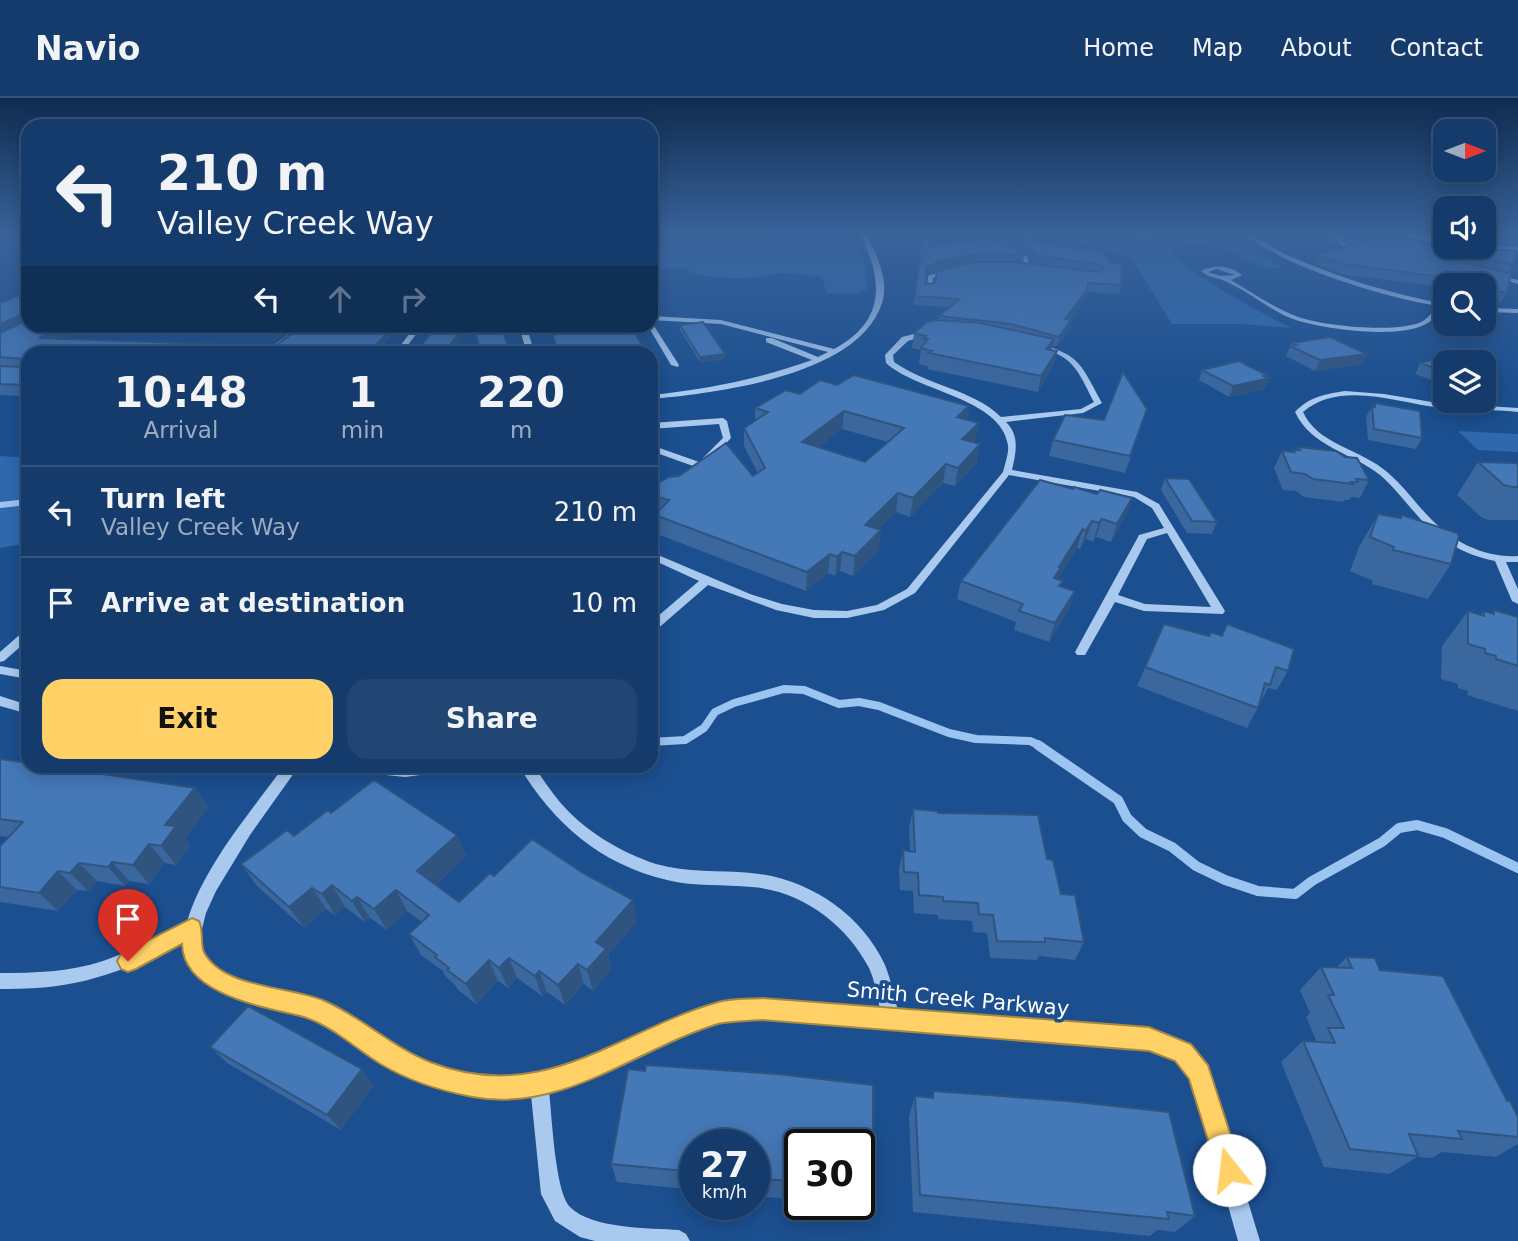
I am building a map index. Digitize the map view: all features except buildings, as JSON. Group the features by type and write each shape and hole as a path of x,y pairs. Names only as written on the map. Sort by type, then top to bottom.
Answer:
{"street":[{"path":"658,396 740,385 780,375 818,360 869,326 879,303 879,285"},
{"path":"929,285 929,290"},
{"path":"1237,285 1296,318 1337,327 1376,330 1411,326 1430,320 1433,316"},
{"path":"1369,285 1433,304"},
{"path":"1496,310 1518,311"},
{"path":"658,318 711,321 833,351"},
{"path":"658,558 768,603 819,616 846,615 897,601 911,591 1007,472 1013,454 1013,444 999,420 989,411 966,397 900,377 890,363 890,355 905,339 918,334 942,331"},
{"path":"758,332 761,337 818,360"},
{"path":"275,346 293,333"},
{"path":"655,333 675,365"},
{"path":"999,420 1083,411 1098,403 1074,360 1067,354 1030,345"},
{"path":"1518,410 1437,405 1353,393 1316,399 1305,403 1299,412 1301,422 1314,433 1389,478 1430,526 1449,539 1500,561 1518,559"},
{"path":"947,403 966,397"},
{"path":"658,426 723,421 727,438 688,474"},
{"path":"658,450 699,465"},
{"path":"1007,472 1137,495 1156,506 1219,611 1144,607 1112,597"},
{"path":"1081,652 1143,537 1171,529"},
{"path":"1500,561 1518,601"},
{"path":"658,622 707,580"},
{"path":"0,658 21,640"},
{"path":"0,670 21,674"},
{"path":"0,701 21,707"},
{"path":"0,981 39,982 82,977 128,961 192,928 201,903 219,871 287,773"},
{"path":"531,773 554,806 581,831 614,853 655,870 707,880 769,882 819,903 845,921 876,964 891,1019"},
{"name":"Smith Creek Parkway","path":"192,928 193,955 213,977 245,992 320,1010 392,1057 431,1075 474,1085 523,1087 573,1076 678,1028 721,1012 761,1009 1149,1039 1183,1052 1200,1073 1249,1241"},
{"path":"539,1084 551,1195 562,1214 580,1227 615,1235 679,1241"}],"shaded area":[{"path":"825,285 867,285 867,289 857,294 827,293"},
{"path":"1148,285 1215,285 1292,328 1242,324 1172,324"},
{"path":"1458,431 1518,434 1518,452 1478,450"},
{"path":"0,456 21,458 21,544 0,548"}],"waterway":[{"path":"0,505 21,503"},
{"path":"658,742 685,740 704,728 715,712 734,703 784,689 804,690 839,704 859,702 879,706 949,733 976,739 1030,741 1041,746"},
{"path":"1038,745 1118,800 1127,818 1143,833 1172,847 1196,866 1225,880 1258,891 1295,894 1312,881 1382,842 1399,828 1417,825 1445,833 1518,868"}],"route":[{"path":"128,961 192,928 193,955 213,977 245,992 320,1010 392,1057 431,1075 474,1085 523,1087 573,1076 678,1028 721,1012 761,1009 1149,1039 1183,1052 1200,1073 1229,1170"}]}
